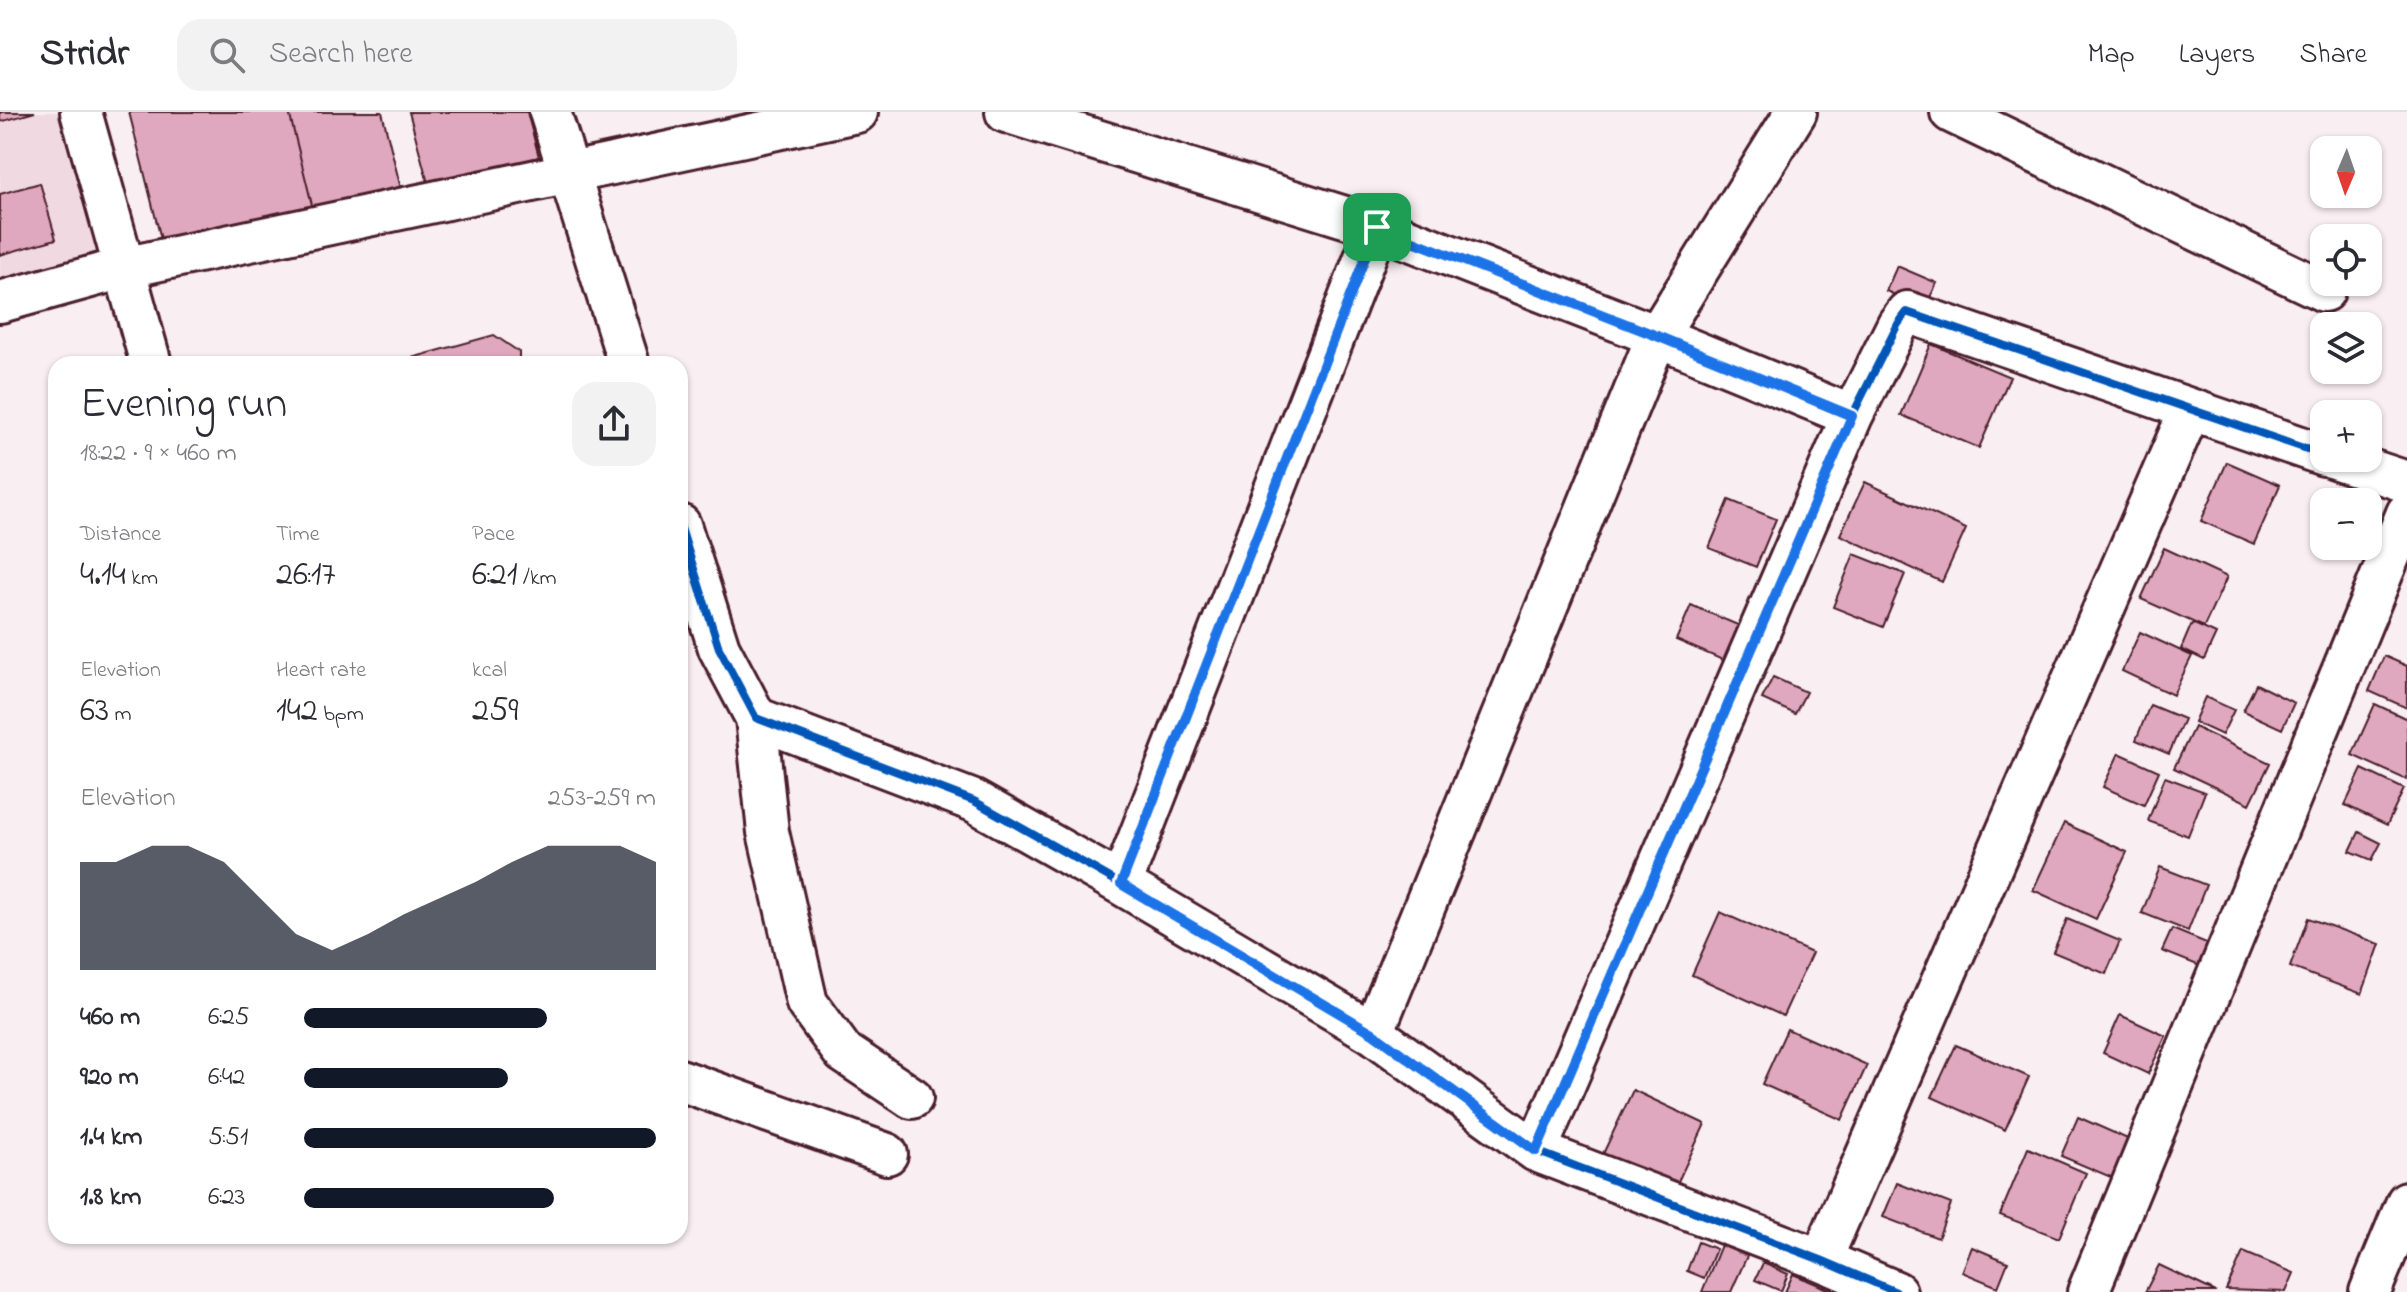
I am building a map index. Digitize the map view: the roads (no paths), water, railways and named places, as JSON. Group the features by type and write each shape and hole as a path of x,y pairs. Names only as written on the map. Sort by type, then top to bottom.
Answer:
{"street":[{"path":"81,112 149,356"},
{"path":"550,112 626,356"},
{"path":"0,302 123,268 857,112"},
{"path":"1006,112 1377,227 1852,416"},
{"path":"1373,1033 1657,336 1796,112"},
{"path":"1951,112 2310,284"},
{"path":"1121,884 1377,227"},
{"path":"1536,1151 1852,416 1907,312 2310,450"},
{"path":"1821,1260 2190,410"},
{"path":"2377,472 2407,482"},
{"path":"2088,1292 2407,513"},
{"path":"688,550 719,648 756,718 768,832 807,1003 843,1052 912,1098"},
{"path":"756,718 974,801 1373,1033 1536,1151 1821,1260 1896,1292"},
{"path":"688,1083 887,1154"},
{"path":"2370,1292 2407,1202"}]}
